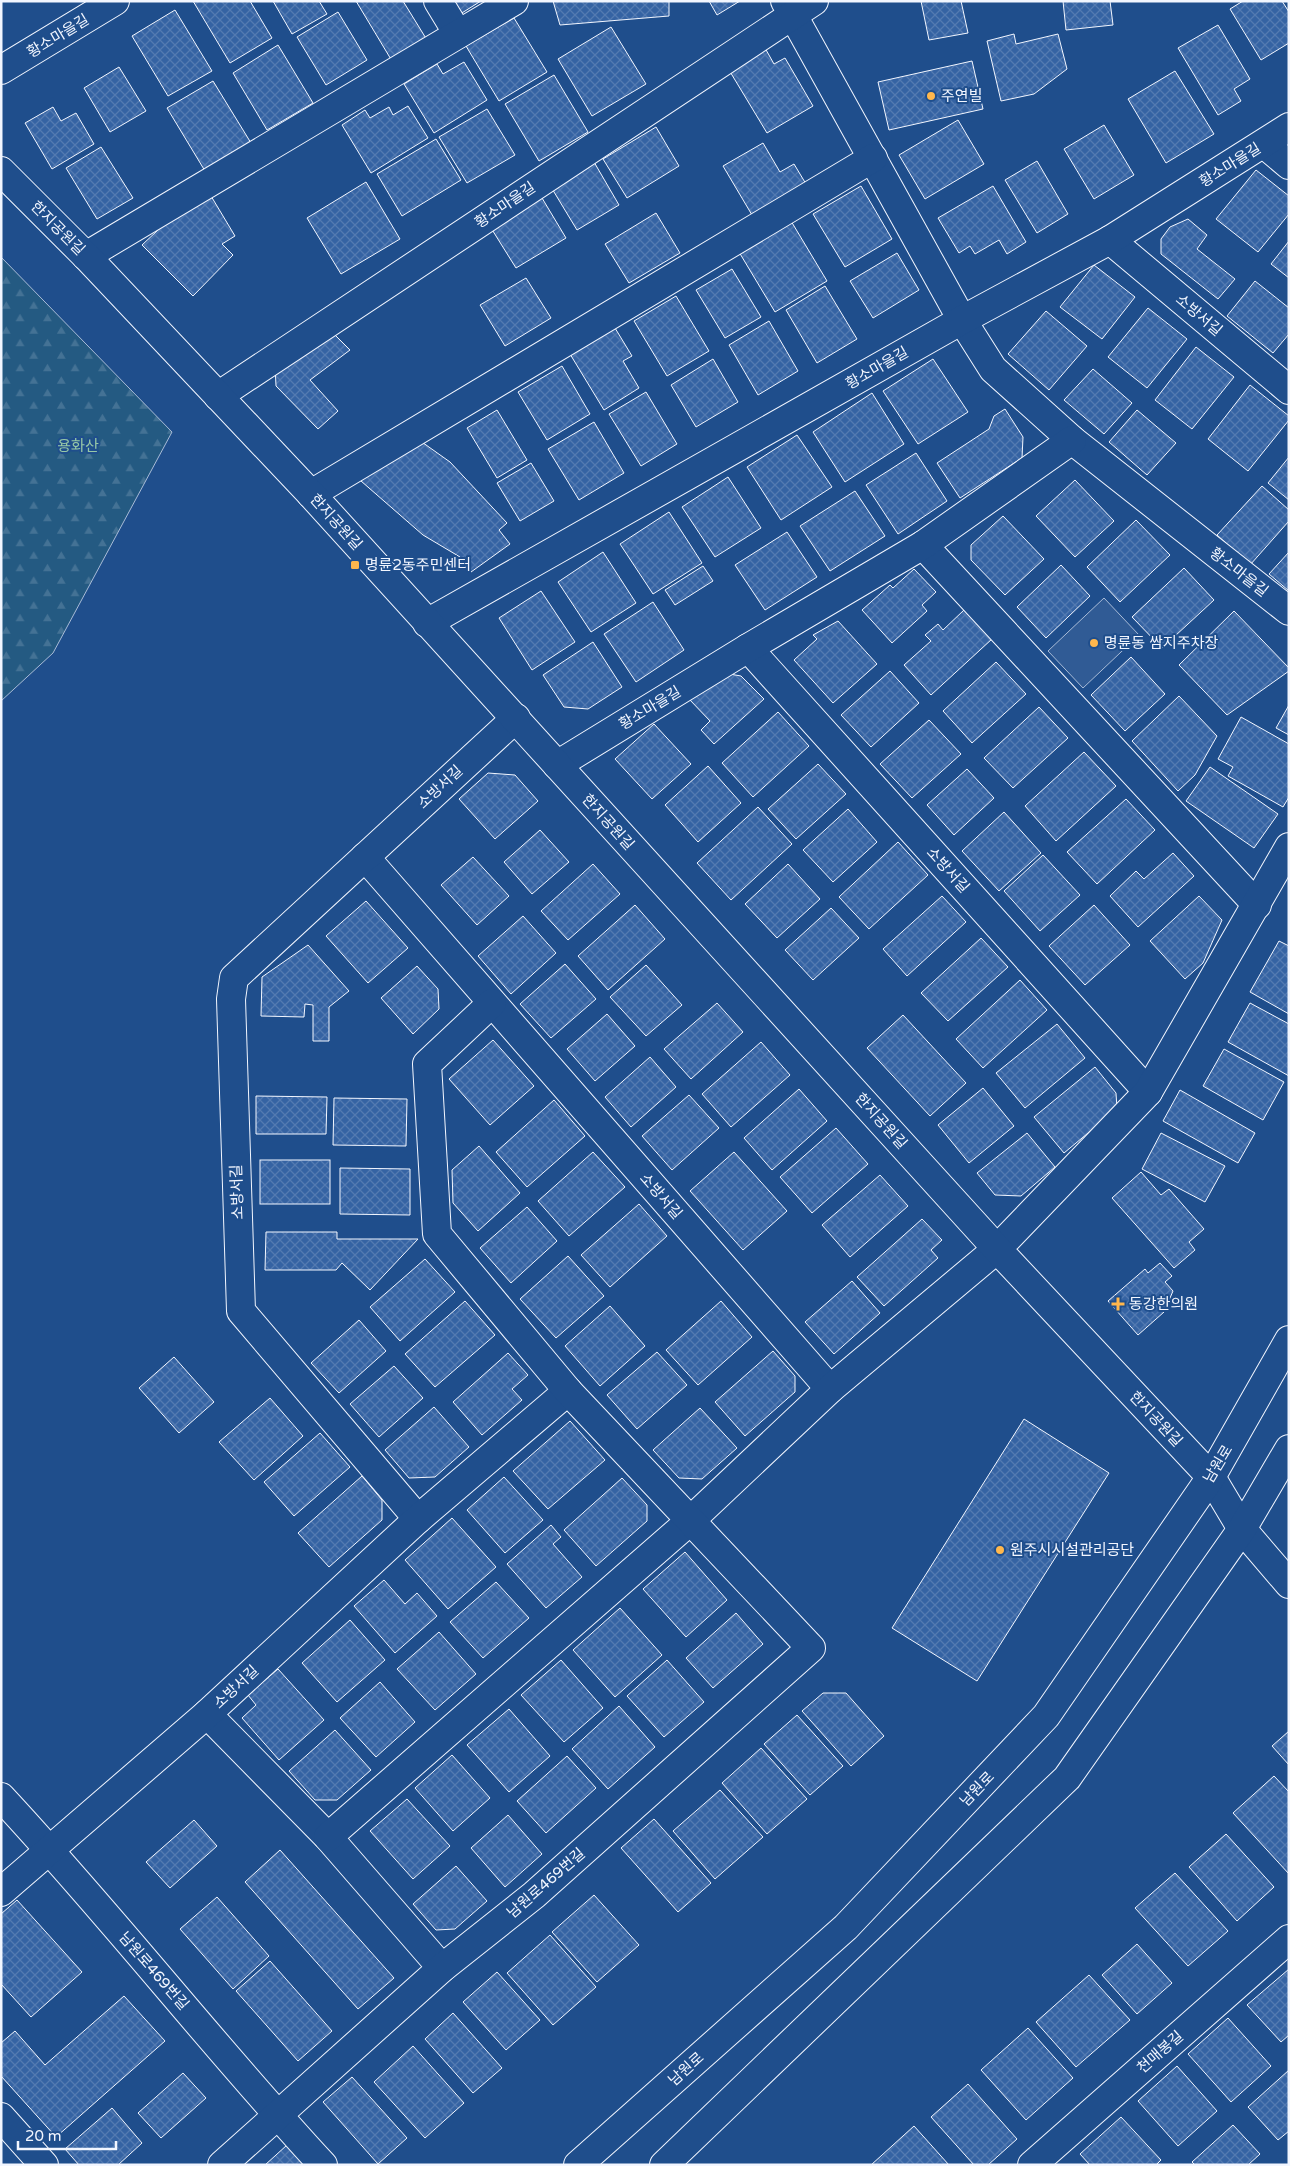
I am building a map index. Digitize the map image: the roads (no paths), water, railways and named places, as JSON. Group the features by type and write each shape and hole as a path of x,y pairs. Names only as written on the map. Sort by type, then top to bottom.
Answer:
{"street":[{"name":"황소마을길","path":"1,70 116,1"},
{"path":"438,1 458,34"},
{"path":"86,256 514,1"},
{"name":"황소마을길","path":"218,396 797,6 873,158 962,320 993,369 1072,440 1289,611"},
{"name":"황소마을길","path":"427,623 962,320 1110,240 1264,144 1289,126"},
{"path":"1264,144 1289,165"},
{"path":"310,494 873,158"},
{"name":"한지공원길","path":"1,171 86,256 310,494 516,718 997,1249 1211,1477 1242,1530"},
{"name":"소방서길","path":"1110,240 1289,390"},
{"name":"황소마을길","path":"557,765 748,648 923,545 1072,440"},
{"path":"923,545 1257,905"},
{"name":"소방서길","path":"748,648 1148,1092"},
{"name":"소방서길","path":"418,1519 241,1312 230,999 234,978 516,718"},
{"path":"328,1837 690,1521 830,1389 997,1249 1148,1092 1289,847"},
{"name":"소방서길","path":"365,857 830,1389"},
{"path":"492,1003 427,1064 437,1234 568,1391 690,1521"},
{"name":"남원로","path":"578,2165 846,1927 1046,1716 1211,1477 1289,1340"},
{"name":"소방서길","path":"50,1850 207,1714 418,1519 568,1391"},
{"path":"664,2165 1067,1778 1242,1530 1289,1449"},
{"name":"남원로469번길","path":"222,2165 276,2114 442,1968 534,1895 811,1648 690,1521"},
{"path":"1242,1530 1289,1584"},
{"path":"207,1714 328,1837 442,1968"},
{"name":"남원로469번길","path":"1,1797 50,1850 276,2114 323,2165"},
{"path":"1,1892 50,1850"},
{"name":"천매봉길","path":"1032,2165 1289,1939"},
{"path":"2,2120 44,2165"}],"place":[{"name":"주연빌","path":"931,96"},
{"name":"명륜2동주민센터","path":"355,565"},
{"name":"명륜동 쌈지주차장","path":"1094,643"},
{"name":"동강한의원","path":"1118,1304"},
{"name":"원주시시설관리공단","path":"1000,1550"}],"park label":[{"name":"용화산","path":"78,446"}]}
